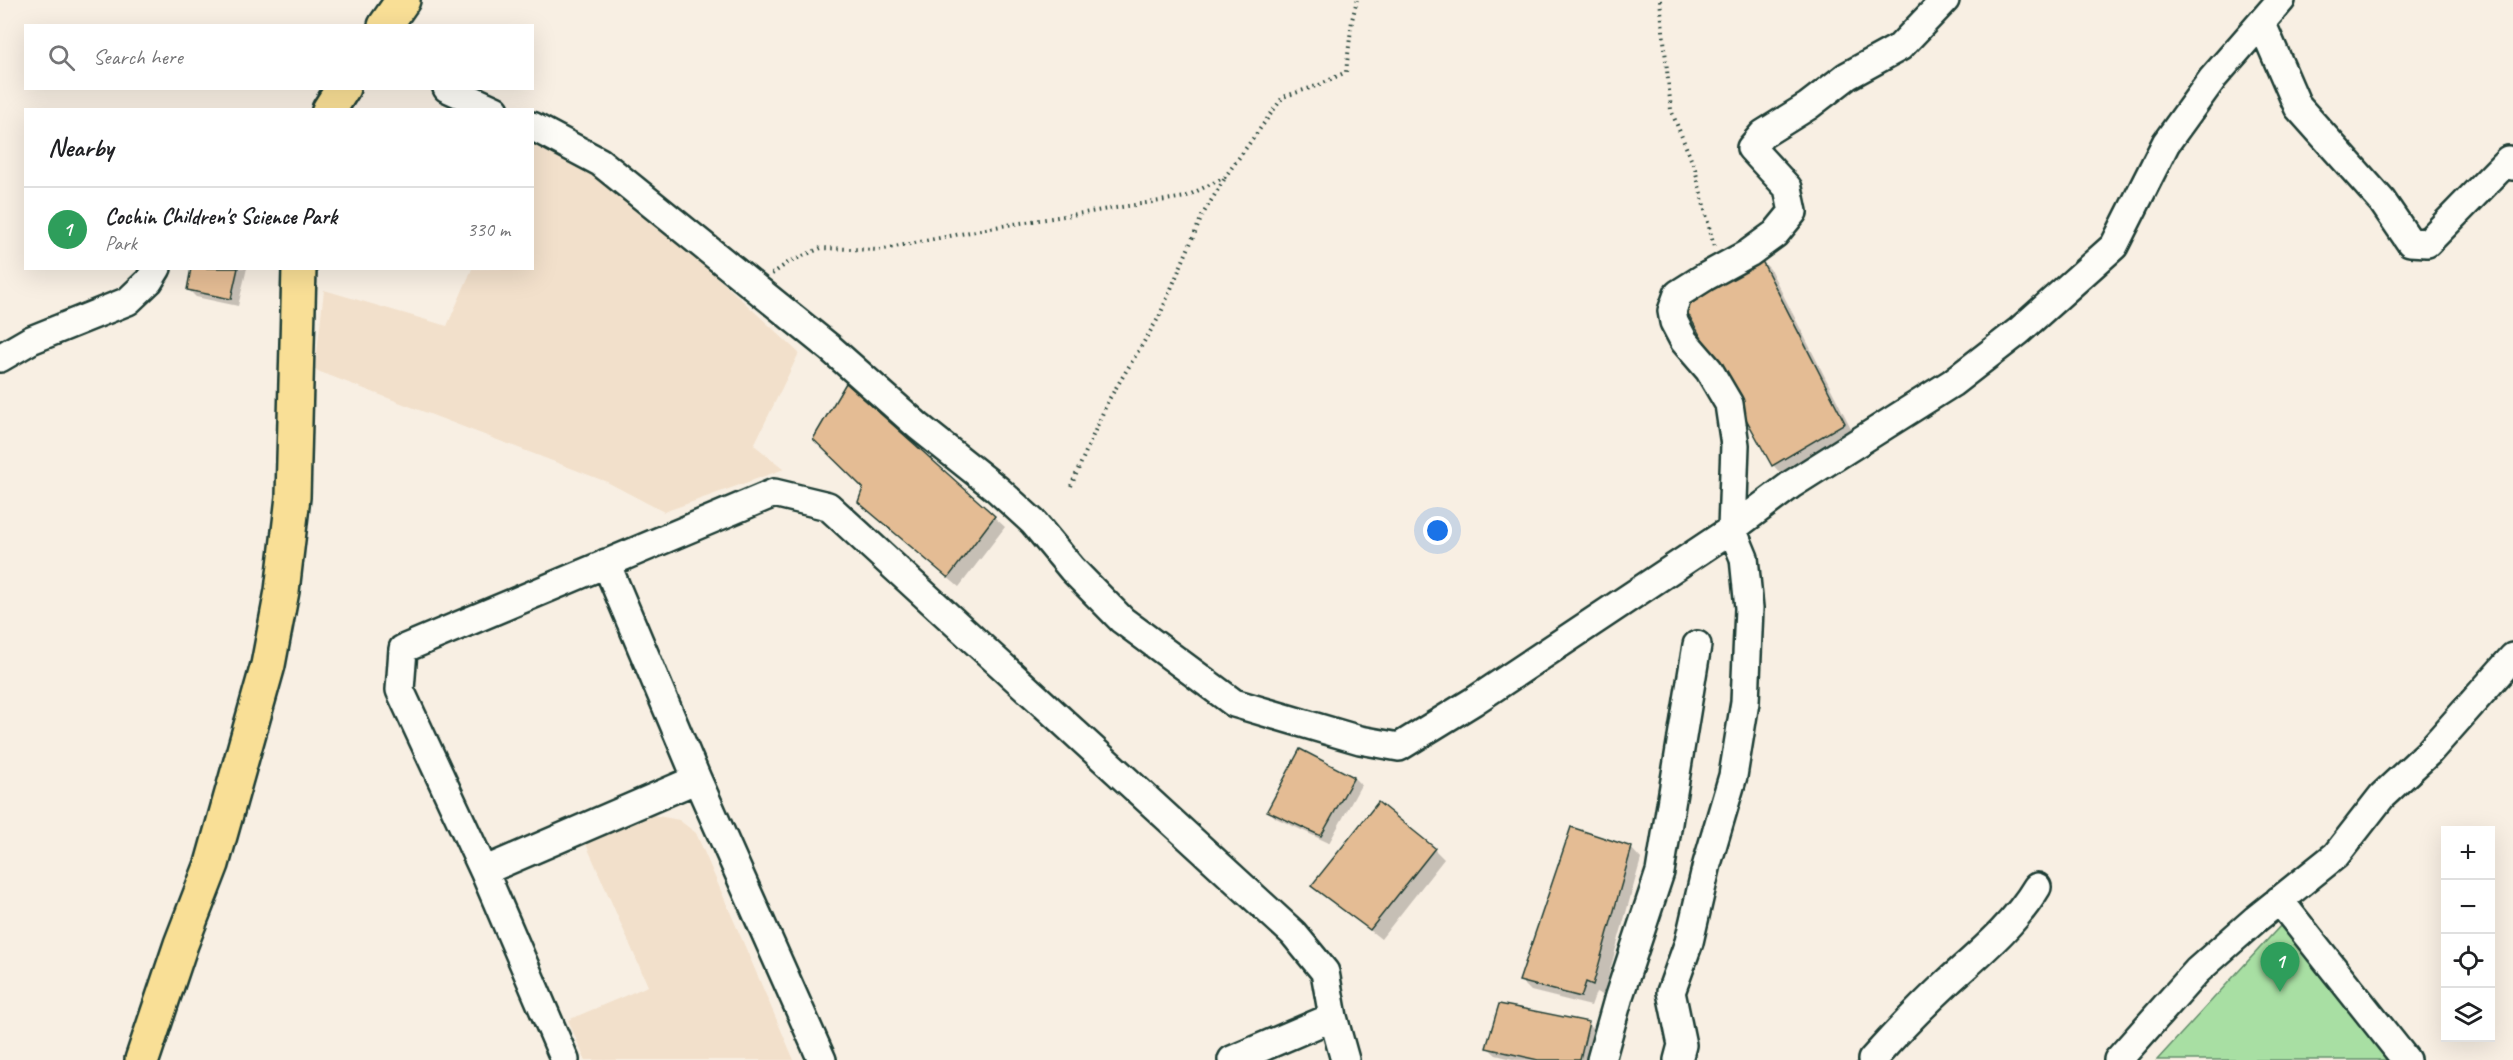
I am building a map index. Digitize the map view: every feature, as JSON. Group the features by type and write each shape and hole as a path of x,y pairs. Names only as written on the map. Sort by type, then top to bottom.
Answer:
{"main road":[{"path":"386,24 403,0"},
{"path":"330,108 342,90"},
{"path":"142,1060 181,944 212,864 270,654 282,591 293,497 299,270"}],"street":[{"path":"1678,1060 1682,1045 1671,992 1689,942 1707,864 1733,776 1745,702 1749,608 1744,558 1732,530 1736,445 1729,404 1709,370 1684,341 1674,322 1672,311 1678,294 1749,253 1775,234 1793,212 1788,188 1752,148 1762,134 1808,106 1847,76 1900,47 1945,0"},
{"path":"534,127 600,162 830,348 918,426 998,489 1033,522 1072,569 1122,620 1234,703 1360,740 1399,747 1474,701 1732,530 1792,484 1952,383 2019,331 2114,246 2166,143 2213,78 2282,0"},
{"path":"2262,24 2298,107 2382,201 2410,242 2427,243 2508,160 2513,166"},
{"path":"451,90 491,108"},
{"path":"0,358 31,340 128,301 156,270"},
{"path":"565,1060 484,871 400,690 403,650 774,493 828,506 1293,933 1325,972 1333,1017 1345,1060"},
{"path":"606,563 697,779 822,1060"},
{"path":"1601,1060 1619,996 1660,872 1697,645"},
{"path":"2118,1060 2197,971 2279,900 2336,855 2382,796 2428,753 2513,657"},
{"path":"484,871 697,779"},
{"path":"1872,1060 1910,1017 1990,944 2027,903 2037,887"},
{"path":"2279,900 2406,1060"},
{"path":"1232,1060 1333,1017"}],"path":[{"path":"1071,486 1108,401 1160,317 1203,214 1225,177 1283,97 1319,85 1346,72 1352,20 1357,0"},
{"path":"1660,0 1671,110 1695,169 1709,222 1718,270"},
{"path":"754,287 789,262 821,248 879,250 1001,226 1185,197 1225,177"}],"shaded area":[{"path":"534,128 704,265 799,353 754,445 784,469 664,512 607,482 315,370 324,290 447,326 472,270 534,270"},
{"path":"653,815 679,820 696,833 794,1060 585,1060 568,1020 648,986 586,844"}],"green space":[{"path":"2282,924 2396,1060 2157,1060"}],"building":[{"path":"1760,257 1845,423 1772,466 1685,308"},
{"path":"191,270 238,270 231,299 187,290"},
{"path":"846,383 995,516 948,578 858,502 863,488 813,439"},
{"path":"1300,749 1354,777 1321,836 1267,811"},
{"path":"1378,802 1435,848 1370,930 1311,886"},
{"path":"1571,827 1632,847 1593,985 1586,982 1581,997 1519,981"},
{"path":"1499,1004 1589,1022 1580,1060 1538,1060 1486,1048"}],"place":[{"name":"Cochin Children's Science Park","path":"2280,992"}]}
